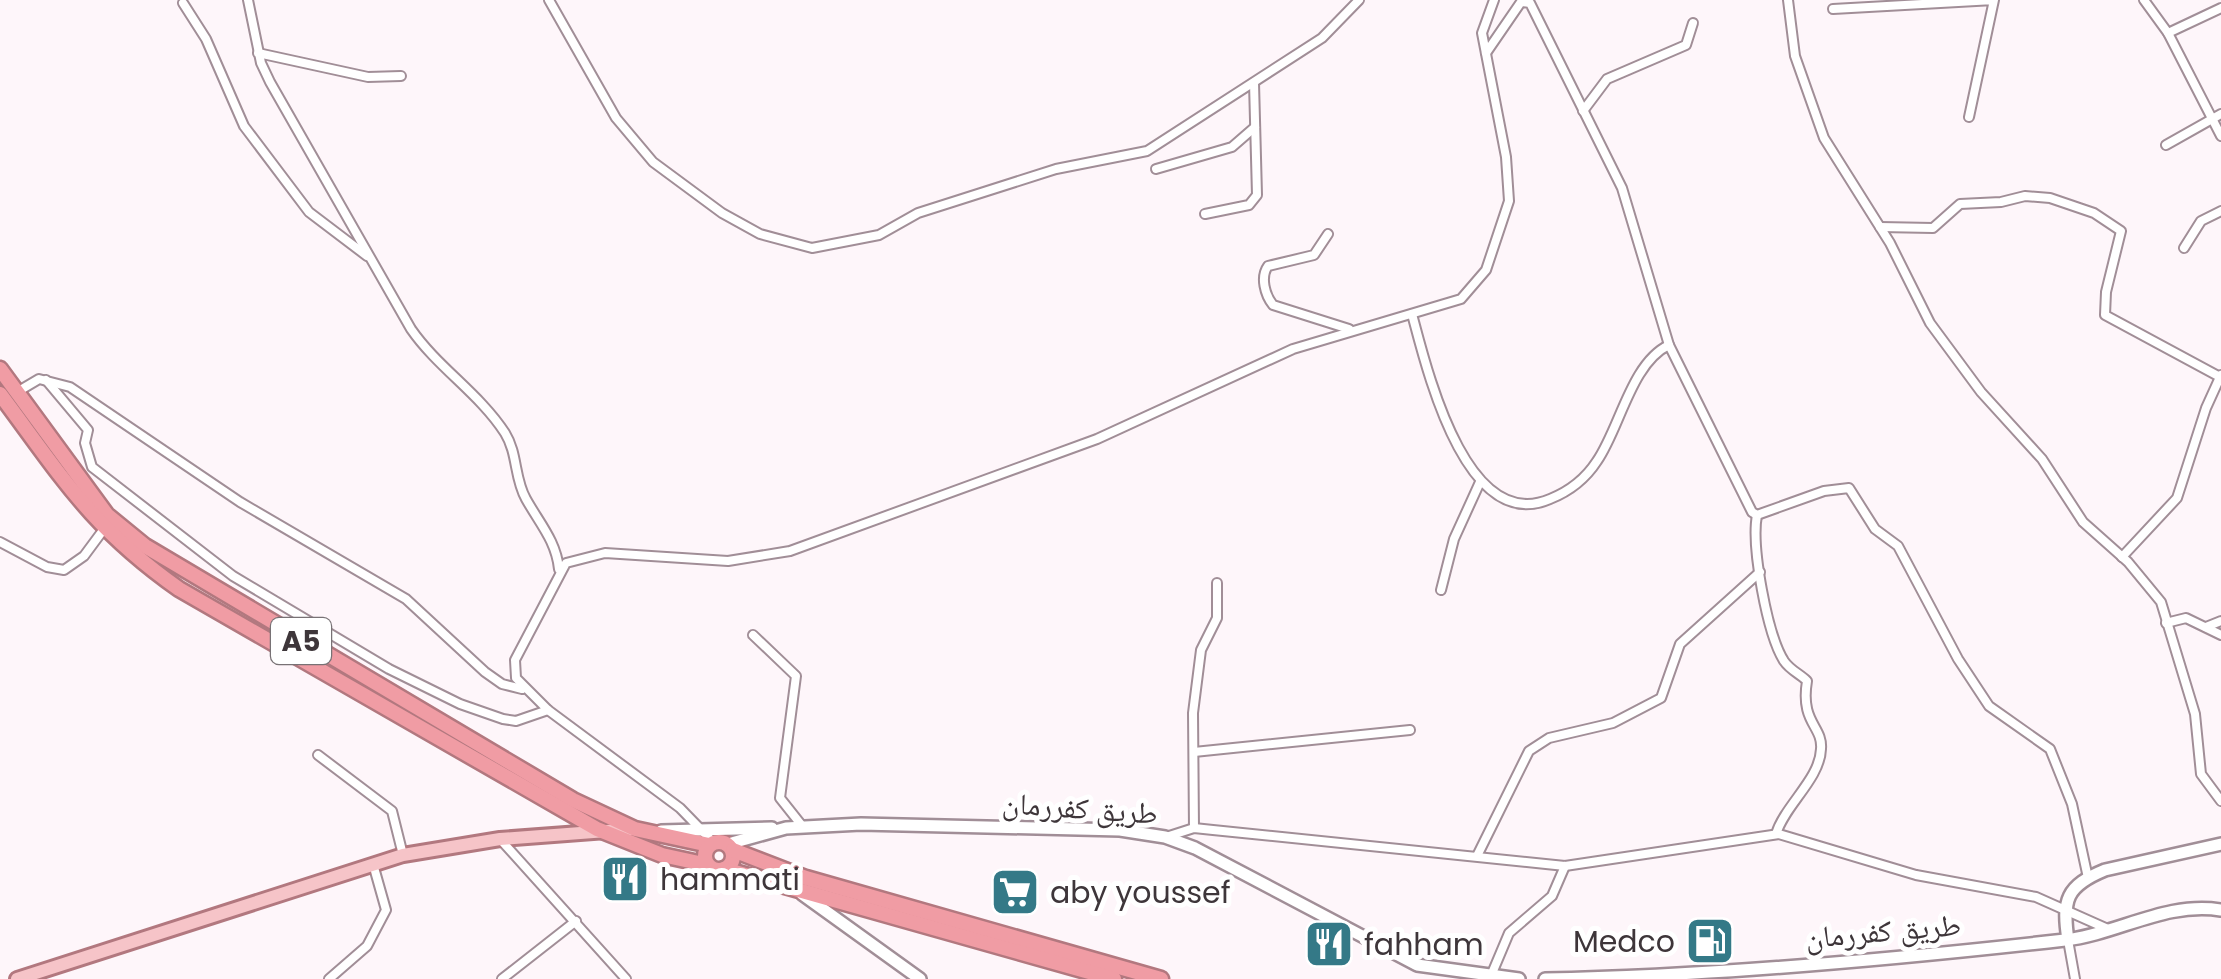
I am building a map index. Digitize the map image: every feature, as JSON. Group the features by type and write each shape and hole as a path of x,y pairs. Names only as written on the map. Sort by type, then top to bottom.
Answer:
{"highway":[{"path":"0,369 6,395"},
{"name":"A5","path":"6,395 70,492 104,530 180,589 597,829 662,855 1114,979"},
{"name":"A5","path":"6,395 107,515 145,546 572,800 643,830 721,845 806,878 1162,979"},
{"path":"708,866 705,853 721,845 731,864 724,869"}],"main road":[{"name":"طريق كفررمان","path":"721,845 803,827 1090,829 1165,837 1195,848 1417,965 1519,979"},
{"path":"17,979 404,855 500,838 597,829 786,828"},
{"path":"2068,940 2064,907 2088,878 2105,870 2221,844"},
{"path":"798,890 920,979"},
{"name":"طريق كفررمان","path":"1545,979 2068,940 2154,914 2221,910"}],"street":[{"path":"248,0 258,53 370,259 428,352 487,408 510,440 520,487 557,551 559,570"},
{"path":"549,0 616,118 652,162 722,214 760,234 812,248 879,234 918,213 1056,170 1147,151 1322,38 1359,0"},
{"path":"721,845 680,808 522,689 516,678 515,660 559,570 575,557 593,554 728,561 815,544 1096,438 1270,358 1469,294 1486,270 1506,219 1508,176 1482,33 1494,0"},
{"path":"1788,0 1795,56 1824,138 1880,227 1948,350 2032,446 2083,522 2156,594 2195,714 2195,754 2201,774 2221,801"},
{"path":"1833,9 1994,0 1968,117"},
{"path":"2144,0 2217,116 2221,136"},
{"path":"1486,54 1521,2 1530,3 1628,203 1644,272 1669,345 1729,474 1758,515 1760,572 1776,644 1787,666 1807,681 1805,713 1822,743 1814,772 1776,834"},
{"path":"183,3 206,39 244,126 308,212 370,259"},
{"path":"2168,34 2221,8"},
{"path":"1583,112 1608,79 1686,45 1693,23"},
{"path":"258,53 368,77 402,76"},
{"path":"1205,214 1255,200 1259,181 1254,83"},
{"path":"2166,145 2217,116"},
{"path":"1156,169 1217,153 1255,127"},
{"path":"1880,227 1933,228 1960,204 2001,202 2025,196 2094,213 2121,231 2106,292 2106,315 2220,380 2178,498 2122,557"},
{"path":"2184,248 2201,221 2221,211"},
{"path":"1328,234 1314,255 1268,266 1266,288 1273,304 1350,330"},
{"path":"1412,314 1438,397 1480,482 1500,498 1527,505 1545,501 1583,480 1598,460 1650,362 1669,345"},
{"path":"6,395 30,382 46,380 78,392 255,512 406,600 485,672 502,684 522,689"},
{"path":"46,380 88,430 84,443 92,467 233,576 389,669 460,704 516,721 548,710"},
{"path":"1441,590 1454,539 1480,482"},
{"path":"1758,515 1839,487 1854,494 1875,529 1898,546 1958,659 1989,706 2050,749 2072,804 2088,878"},
{"path":"0,542 47,567 64,570 84,556 104,530"},
{"path":"1477,856 1529,751 1549,738 1613,722 1661,698 1680,644 1760,572"},
{"path":"1194,828 1201,650 1217,618 1217,583"},
{"path":"2166,623 2186,618 2221,635"},
{"path":"2206,627 2221,622"},
{"path":"753,634 796,676 780,798 803,827"},
{"path":"378,687 389,669"},
{"path":"1194,752 1410,730"},
{"path":"318,755 392,811 404,855"},
{"path":"1165,837 1194,828 1565,866 1776,834 1916,876 2064,907 2110,930"},
{"path":"500,838 626,979"},
{"path":"329,979 367,946 386,910 373,864"},
{"path":"1490,978 1509,933 1552,896 1565,866"},
{"path":"502,979 576,921"},
{"path":"2068,940 2074,979"},
{"path":"1412,979 1417,965"},
{"path":"1717,979 1733,967"}],"place":[{"name":"hammati","path":"625,879"},
{"name":"aby youssef","path":"1015,892"},
{"name":"Medco","path":"1710,941"},
{"name":"fahham","path":"1329,944"}]}
